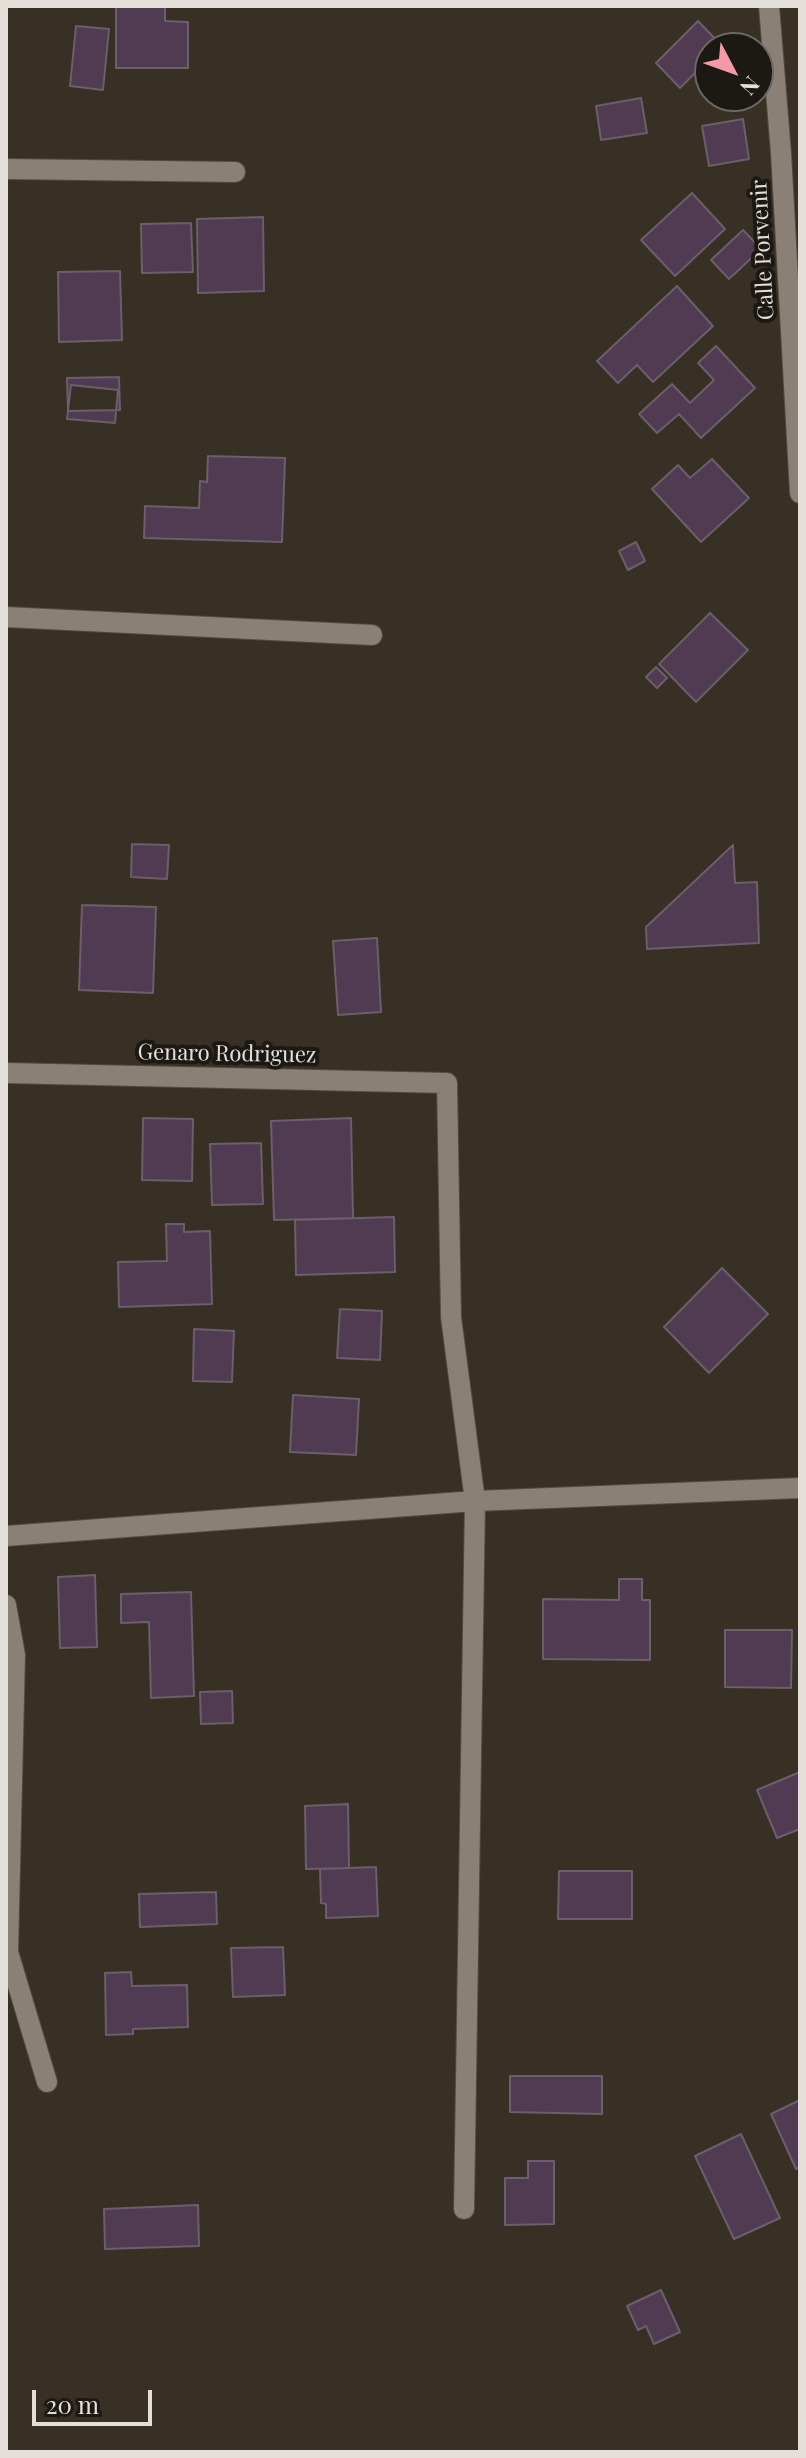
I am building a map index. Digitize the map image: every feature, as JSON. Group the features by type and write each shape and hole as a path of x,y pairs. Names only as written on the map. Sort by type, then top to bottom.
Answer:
{"street":[{"name":"Calle Porvenir","path":"769,6 791,152 800,493"},
{"path":"6,169 235,172"},
{"path":"6,617 372,635"},
{"name":"Genaro Rodriguez","path":"6,1073 447,1083 451,1317 475,1501"},
{"path":"6,1536 475,1501 800,1488"},
{"path":"464,2209 475,1501"},
{"path":"6,1605 15,1655 8,1952 47,2082"}],"building":[{"path":"116,6 165,6 165,21 188,22 188,68 116,68"},
{"path":"698,21 709,32 694,32 694,74 680,88 656,63"},
{"path":"76,26 109,29 103,90 70,86"},
{"path":"641,98 647,133 601,140 596,106"},
{"path":"743,119 749,159 709,166 702,126"},
{"path":"692,193 725,229 675,276 641,240"},
{"path":"263,217 264,291 198,293 197,219"},
{"path":"191,223 193,272 142,273 141,224"},
{"path":"743,230 761,249 729,279 711,260"},
{"path":"120,271 122,340 59,342 58,272"},
{"path":"677,286 713,326 653,382 637,365 618,383 597,361"},
{"path":"716,346 755,388 701,438 679,414 657,433 639,414 672,384 690,403 714,380 698,363"},
{"path":"119,377 120,410 68,411 67,378"},
{"path":"71,385 118,390 115,423 67,419"},
{"path":"208,456 285,458 282,542 144,538 145,506 199,508 200,481 207,482"},
{"path":"712,459 749,498 701,542 652,489 678,465 690,478"},
{"path":"636,542 645,561 628,570 619,551"},
{"path":"710,613 748,650 696,702 659,664"},
{"path":"656,667 667,678 657,688 646,677"},
{"path":"132,844 169,845 167,879 131,877"},
{"path":"733,845 735,883 757,882 759,943 647,949 646,927"},
{"path":"82,905 156,907 153,993 79,990"},
{"path":"377,938 381,1012 338,1015 333,941"},
{"path":"143,1118 193,1119 192,1181 142,1180"},
{"path":"351,1118 353,1218 274,1220 271,1121"},
{"path":"261,1143 263,1204 212,1205 210,1144"},
{"path":"394,1217 395,1272 296,1275 295,1220"},
{"path":"166,1224 184,1224 184,1232 210,1231 212,1304 119,1307 118,1262 167,1261"},
{"path":"722,1268 768,1314 709,1373 664,1327"},
{"path":"340,1309 382,1311 380,1360 337,1358"},
{"path":"194,1329 234,1331 232,1382 193,1381"},
{"path":"293,1395 359,1399 356,1455 290,1452"},
{"path":"95,1575 97,1647 60,1648 58,1577"},
{"path":"619,1579 642,1579 642,1600 650,1600 650,1660 543,1659 543,1599 619,1600"},
{"path":"191,1592 194,1696 151,1698 149,1622 121,1623 121,1594"},
{"path":"725,1630 792,1630 791,1688 725,1687"},
{"path":"232,1691 233,1723 201,1724 200,1692"},
{"path":"800,1772 800,1829 777,1838 757,1790"},
{"path":"348,1804 349,1868 306,1869 305,1806"},
{"path":"376,1867 378,1916 326,1918 326,1904 321,1903 320,1869"},
{"path":"559,1871 632,1871 632,1919 558,1919"},
{"path":"216,1892 217,1924 140,1927 139,1894"},
{"path":"283,1947 285,1995 233,1997 231,1948"},
{"path":"131,1972 132,1986 187,1985 188,2027 133,2029 133,2034 106,2035 105,1973"},
{"path":"510,2076 602,2076 602,2114 510,2112"},
{"path":"800,2100 800,2167 796,2169 771,2114"},
{"path":"741,2134 780,2218 734,2239 695,2156"},
{"path":"528,2161 554,2161 554,2224 505,2225 505,2178 528,2178"},
{"path":"198,2205 199,2246 105,2249 104,2209"},
{"path":"661,2290 680,2332 654,2344 646,2326 638,2330 627,2306"}]}
